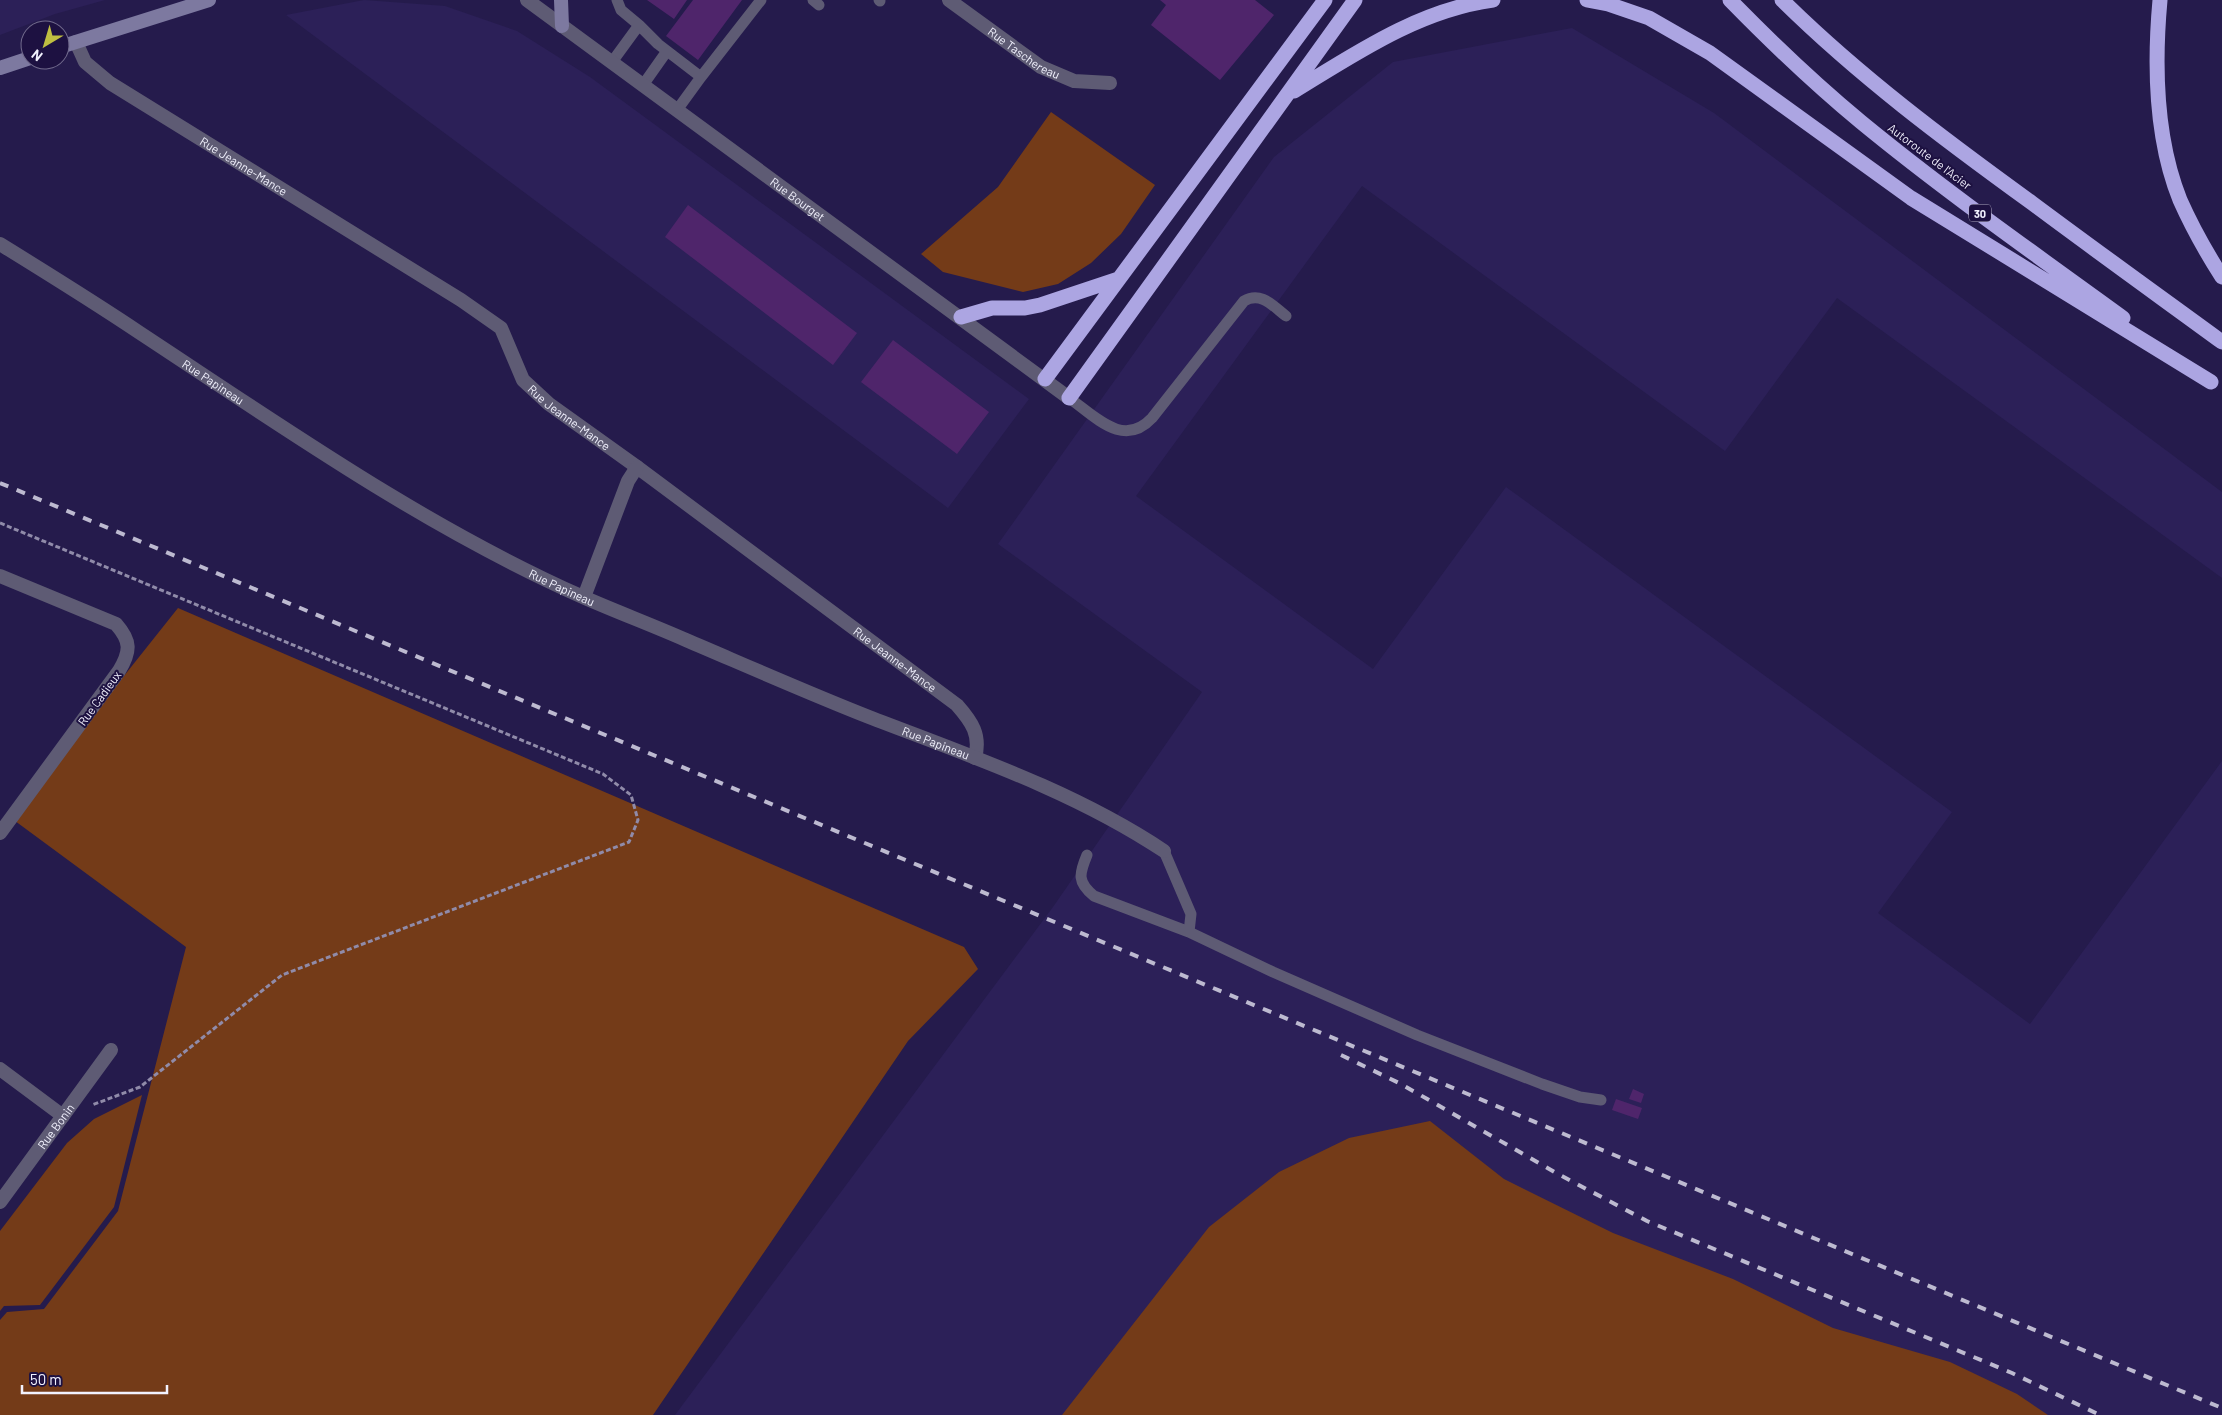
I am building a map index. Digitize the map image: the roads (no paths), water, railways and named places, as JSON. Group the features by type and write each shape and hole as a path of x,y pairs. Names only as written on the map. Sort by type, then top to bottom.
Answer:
{"highway":[{"path":"1045,379 1325,0"},
{"path":"1069,398 1355,0"},
{"path":"1288,94 1363,47 1413,23 1462,6 1493,0"},
{"path":"1587,0 1608,4 1649,18 1710,53 1911,198 2217,386"},
{"name":"Autoroute de l'Acier","path":"1730,0 1792,62 1880,137 2217,386"},
{"name":"Autoroute de l'Acier","path":"1782,0 1839,53 1898,103 2222,342"},
{"path":"2160,0 2157,38 2157,82 2166,146 2180,198 2192,226 2222,277"},
{"path":"962,317 992,308 1025,308 1047,303 1118,279"}],"main road":[{"path":"70,44 209,0"},
{"path":"561,0 562,26"},
{"path":"0,68 20,61"}],"street":[{"name":"Rue Bourget","path":"527,0 962,317 1069,398"},
{"name":"Rue Taschereau","path":"949,0 1041,67 1056,75 1082,82 1110,83"},
{"name":"Rue Jeanne-Mance","path":"76,42 85,62 104,79 501,328 514,363 523,380 533,391 957,705 976,729 978,746 976,758"},
{"name":"Rue Papineau","path":"0,244 330,457 406,503 527,571 833,703 976,758 1096,810 1164,850"},
{"path":"584,597 628,481 637,467"},
{"name":"Rue Cadieux","path":"0,576 116,624 125,634 128,647 126,660 120,671 0,833"},
{"name":"Rue Bonin","path":"0,1202 111,1050"},
{"path":"0,1069 63,1116"}],"lane":[{"path":"617,0 621,10 667,51 701,77"},
{"path":"677,110 760,0"},
{"path":"612,62 639,25"},
{"path":"643,85 667,51"},
{"path":"1069,398 1113,428 1124,432 1135,430 1152,418 1244,301 1260,298 1286,316"},
{"path":"1164,850 1191,914 1190,932"},
{"path":"1087,855 1082,868 1081,879 1085,888 1094,896 1190,932 1273,972 1417,1035 1542,1084 1580,1096 1601,1100"}],"railway":[{"path":"0,483 2222,1408"},
{"path":"1341,1055 1401,1084 1558,1174 1647,1221 2012,1373 2100,1415"}]}
